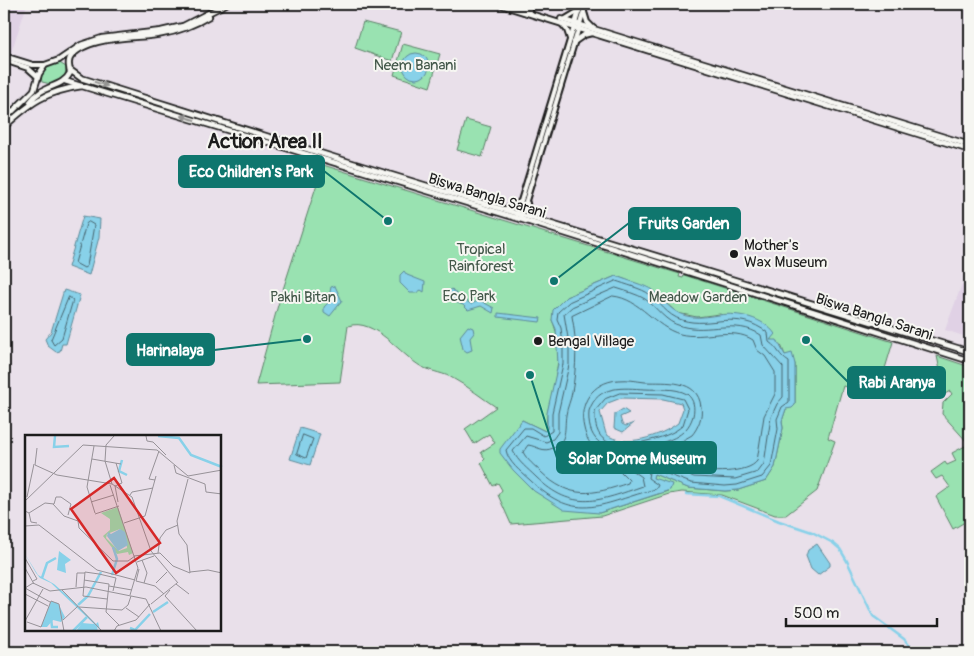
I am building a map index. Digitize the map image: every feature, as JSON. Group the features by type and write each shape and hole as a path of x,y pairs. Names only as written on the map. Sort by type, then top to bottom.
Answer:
{"main road":[{"path":"4,56 33,65 45,65 59,60 89,41 170,29 198,19 226,4"},
{"path":"65,81 72,56 90,45 182,29 231,4"},
{"path":"498,4 561,21 574,16 586,4"},
{"path":"509,4 970,145"},
{"path":"519,216 526,199 528,186 582,4"},
{"path":"582,9 587,22 594,31 970,150"},
{"path":"561,21 572,42"},
{"path":"572,42 594,31"},
{"path":"4,60 28,68 43,85 49,86"},
{"path":"59,60 69,68"},
{"path":"4,120 34,90 45,65"},
{"name":"Biswa Bangla Sarani","path":"69,68 81,78 153,98 483,201 519,216 970,352"},
{"path":"28,108 37,93 49,86 65,81 82,86"},
{"name":"Biswa Bangla Sarani","path":"4,127 21,112 52,92 82,86 519,216 970,360"},
{"path":"519,216 521,200 528,186"},
{"path":"526,199 528,210 536,220"},
{"path":"502,209 511,208 521,200"}],"shaded area":[{"path":"4,4 27,4 11,53 4,51"},
{"path":"962,284 970,287 970,338 945,330"}],"green space":[{"path":"363,22 401,32 392,61 355,48"},
{"name":"Neem Banani","path":"403,44 440,54 430,87 394,75"},
{"path":"58,62 66,67 65,77 51,84 42,82 40,73 47,65"},
{"path":"466,120 491,127 482,157 457,150"},
{"name":"Eco Park","path":"323,165 680,274 679,277 683,278 684,275 893,342 877,395 843,386 828,438 835,441 817,491 786,515 775,515 722,495 682,492 669,494 602,516 511,524 498,495 502,490 498,483 493,486 481,463 485,459 481,452 495,443 489,434 474,444 465,429 496,407 465,385 450,377 422,367 377,332 368,327 358,325 348,326 340,382 256,385 278,305","holes":["616,276 652,290 677,313 697,317 720,314 781,345 785,355 789,355 795,364 795,405 786,409 782,421 783,428 775,467 766,481 738,490 725,491 688,488 654,474 653,478 668,491 599,513 518,427 522,420 545,431 547,429 547,414 558,364 557,337 552,320 566,297"]},
{"path":"937,356 970,367 970,519 953,529 936,497 950,487 942,476 936,479 931,472 945,462 947,465 956,461 952,453 969,444 942,414 943,403 952,394 950,391 945,394"}],"water":[{"name":"Neem Banani","path":"416,53 425,57 429,66 425,75 416,79 407,75 403,66 407,57"},
{"path":"83,216 100,219 99,237 89,275 68,267"},
{"path":"404,271 407,275 425,282 424,292 421,290 416,293 410,293 400,283 400,275"},
{"path":"616,276 650,288 670,307 685,316 742,315 757,320 770,328 775,334 770,340 777,340 785,355 792,353 795,364 795,405 792,408 786,409 782,421 783,428 775,467 766,481 738,490 725,491 688,488 654,474 653,478 672,484 670,490 599,513 564,510 534,491 513,470 500,453 500,449 522,420 545,431 547,429 547,413 558,364 556,329 552,320 553,310 566,297","holes":["621,398 663,399 681,403 683,409 678,423 671,428 652,436 632,441 614,438 606,434 600,412 608,403"]},
{"path":"335,286 342,301 330,316 324,312 324,307 328,303 331,287"},
{"path":"452,289 458,296 471,304 478,301 479,293 479,300 494,308 493,313 481,306 468,310 463,305 455,302 448,292"},
{"path":"64,290 80,295 66,344 62,344 60,351 56,352 48,346 45,339 51,332"},
{"path":"498,313 541,318 540,322 498,317"},
{"path":"468,326 473,328 474,333 470,338 472,350 467,352 463,349 460,336"},
{"path":"623,409 629,413 620,417 622,424 626,426 634,423 623,432 614,428 615,414"},
{"path":"300,428 320,434 310,465 290,459"},
{"path":"817,544 830,563 830,566 818,575 811,569 806,556 808,550"}],"waterway":[{"path":"686,494 719,496 779,521 812,532 833,543 840,549 847,561 873,616 904,639 915,652"}],"place":[{"name":"Eco Children's Park","path":"388,221"},
{"name":"Mother's Wax Museum","path":"734,254"},
{"name":"Fruits Garden","path":"554,281"},
{"name":"Harinalaya","path":"307,339"},
{"name":"Rabi Aranya","path":"806,340"},
{"name":"Bengal Village","path":"538,341"},
{"name":"Solar Dome Museum","path":"530,375"}],"district":[{"name":"Action Area II","path":"265,141"}],"park label":[{"name":"Tropical Rainforest","path":"481,258"},
{"name":"Pakhi Bitan","path":"303,297"},
{"name":"Meadow Garden","path":"698,297"}]}
